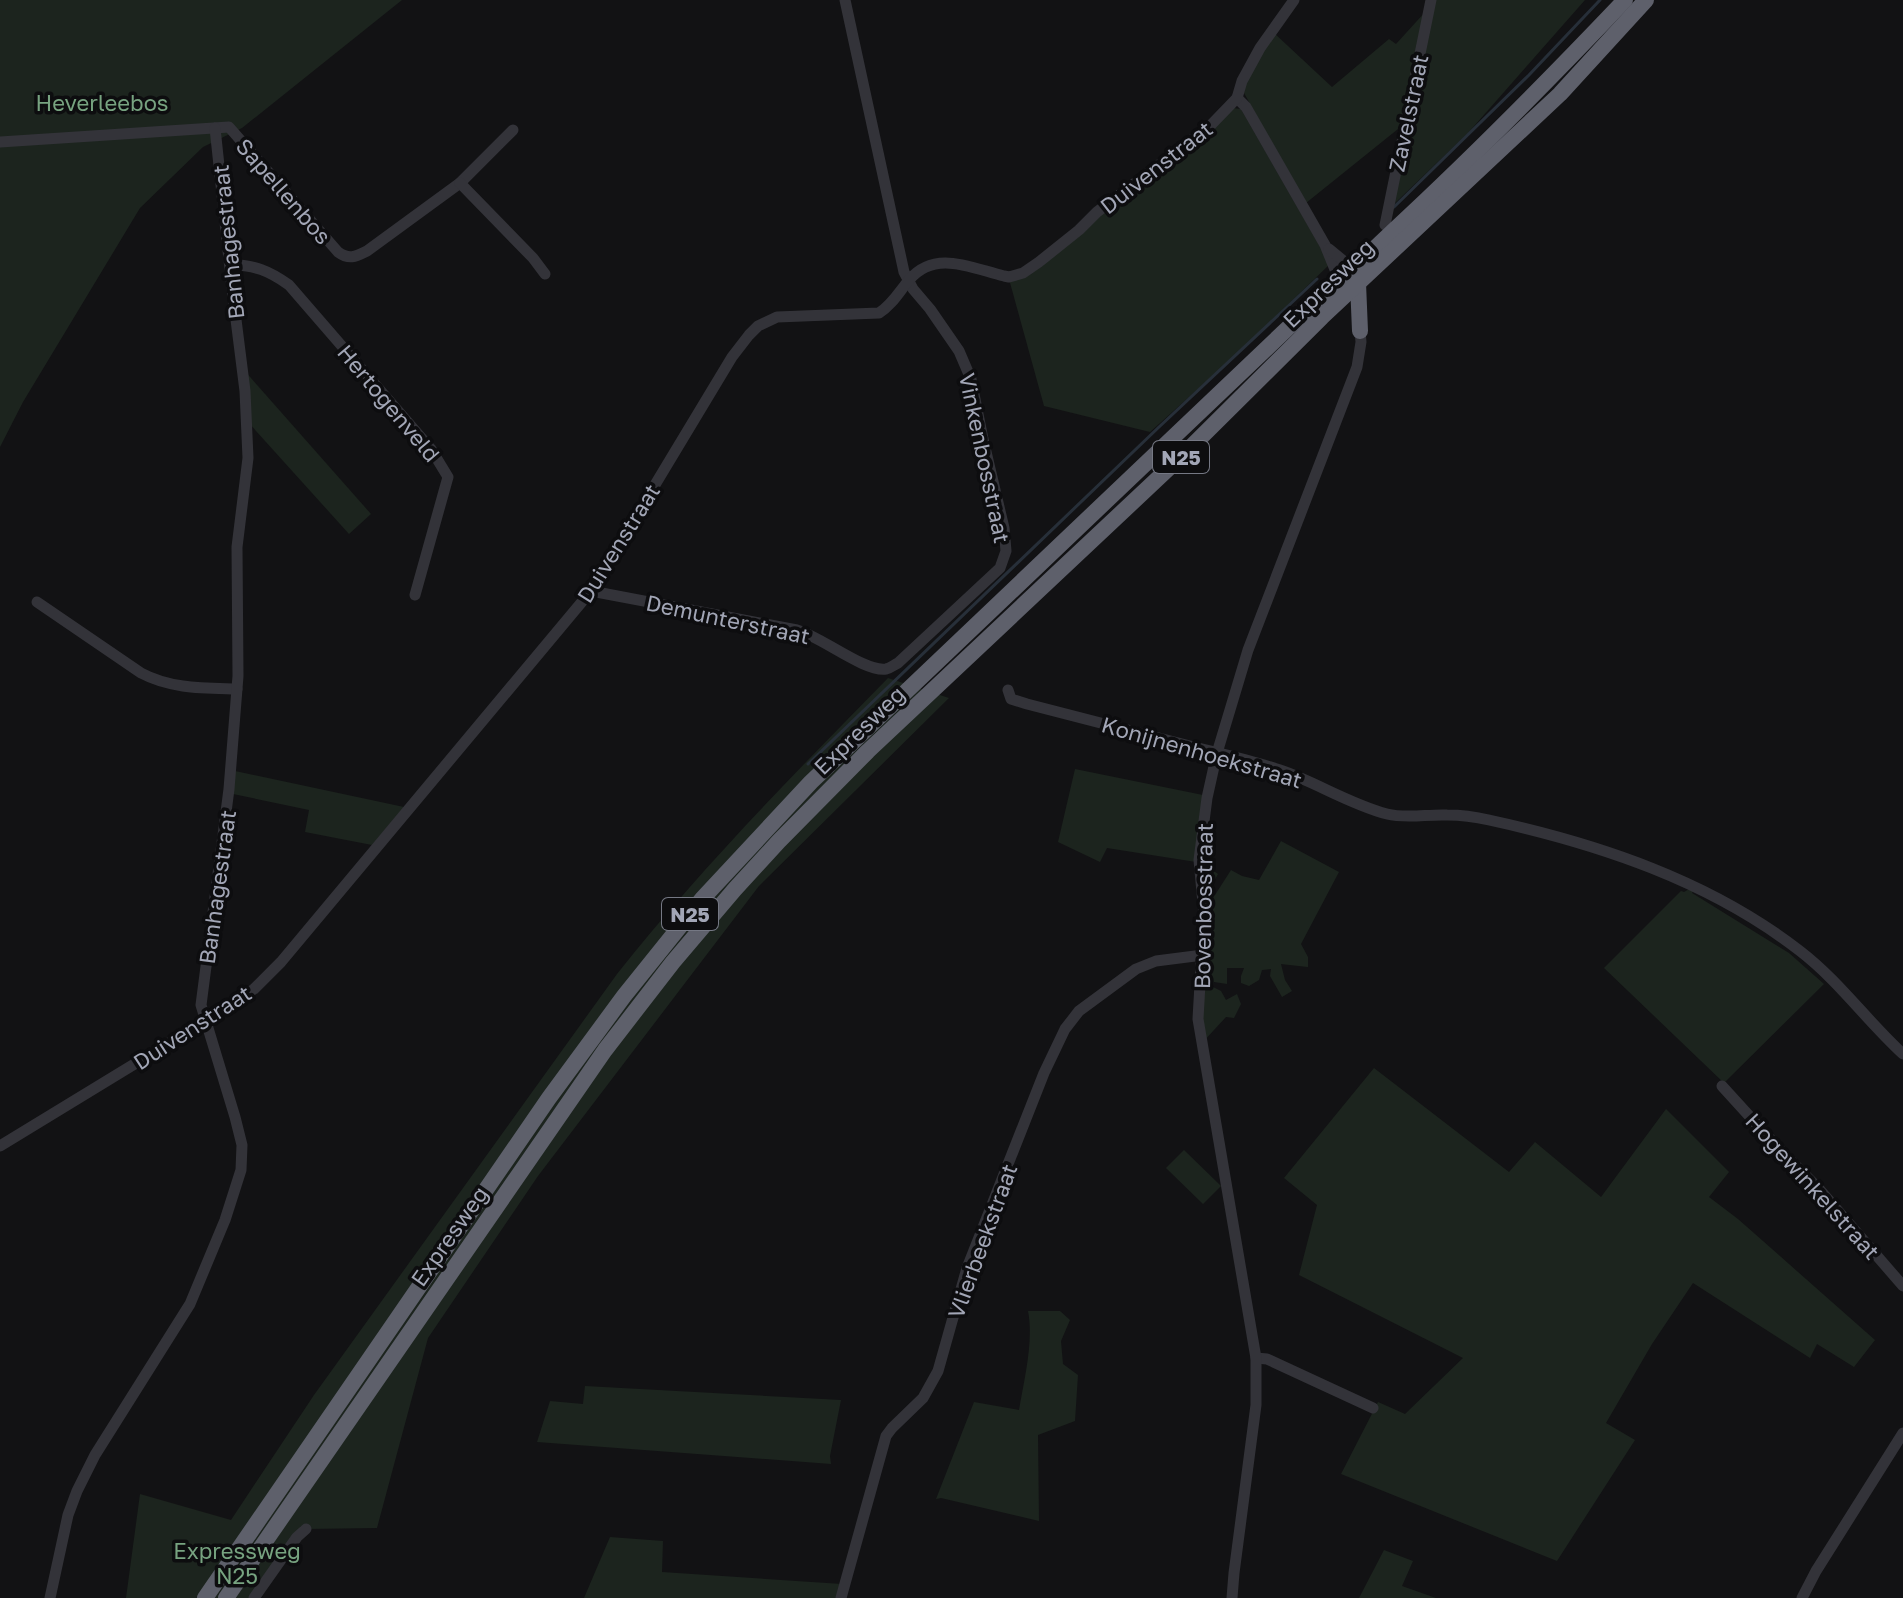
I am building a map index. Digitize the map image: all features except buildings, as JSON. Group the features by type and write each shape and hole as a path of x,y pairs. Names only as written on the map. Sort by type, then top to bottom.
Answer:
{"highway":[{"name":"Expresweg","path":"205,1598 549,1098 624,996 702,899 811,782 889,706 1289,327 1344,271 1484,145 1625,0"},
{"name":"Expresweg","path":"226,1598 605,1050 735,889 868,751 1560,94 1646,0"},
{"path":"1358,283 1360,331"},
{"path":"1329,312 1337,310 1345,313 1360,331"}],"street":[{"name":"Vinkenbosstraat","path":"845,0 904,272 966,364 1004,528 1006,551 1000,568 898,663 889,669 860,662"},
{"name":"Duivenstraat","path":"0,1146 254,989 281,962 591,591 700,409 749,335 766,321 777,317 879,313 888,308 918,270 937,263 957,264 1009,277 1023,273 1209,127 1237,98 1242,81 1260,48 1294,0"},
{"name":"Zavelstraat","path":"1385,225 1431,0"},
{"path":"1237,98 1246,107 1325,245 1339,259 1344,271"},
{"name":"Sapellenbos","path":"215,128 229,127 338,252 355,258 460,183 513,130"},
{"path":"0,142 215,128"},
{"name":"Banhagestraat","path":"50,1598 68,1515 77,1491 95,1455 190,1304 225,1220 241,1170 242,1145 201,1005 227,817 237,689 237,547 248,458 245,391 215,128"},
{"path":"460,183 545,274"},
{"name":"Hertogenveld","path":"230,264 255,266 289,285 431,449 448,477 415,595"},
{"name":"Bovenbosstraat","path":"1232,1598 1256,1405 1256,1358 1198,1019 1204,914 1199,860 1217,753 1248,650 1357,367 1360,331"},
{"name":"Demunterstraat","path":"591,591 809,633 860,662"},
{"path":"37,602 152,679 182,686 237,689"},
{"name":"Konijnenhoekstraat","path":"1008,690 1011,699 1027,704 1281,770 1390,815 1468,816 1573,840 1633,860 1739,911 1801,952 1903,1054"},
{"name":"Vlierbeekstraat","path":"841,1598 886,1436 923,1398 938,1371 967,1268 1044,1073 1065,1029 1079,1011 1136,969 1156,961 1203,955"},
{"name":"Hogewinkelstraat","path":"1722,1086 1820,1190 1903,1286"},
{"path":"1256,1358 1282,1365 1373,1408"},
{"path":"1802,1598 1903,1433"},
{"path":"254,1598 306,1529"}],"green space":[{"name":"Heverleebos","path":"0,0 402,0 242,128 203,147 140,208 23,402 0,447"},
{"path":"1432,0 1585,0 1468,133 1392,206 1403,125 1306,203 1244,93 1246,81 1273,32 1332,87 1389,39 1396,44"},
{"path":"1233,108 1241,109 1329,265 1150,432 1044,406 1009,279 1099,215"},
{"path":"243,369 371,514 349,534 248,422"},
{"name":"Expressweg N25","path":"888,678 949,698 759,886 538,1176 428,1338 377,1528 306,1529 301,1526 252,1598 126,1598 140,1494 231,1520 314,1395 617,974 714,860"},
{"path":"1075,769 1203,795 1202,841 1207,843 1208,867 1218,874 1210,889 1215,895 1231,870 1259,880 1281,841 1339,872 1301,944 1308,957 1308,967 1281,964 1292,991 1282,997 1270,976 1271,969 1262,970 1259,980 1249,986 1241,983 1244,968 1227,968 1227,984 1214,982 1213,987 1221,991 1226,1000 1237,994 1241,1004 1234,1018 1226,1017 1202,1043 1204,914 1196,862 1107,848 1100,862 1058,842"},
{"path":"235,771 404,807 372,845 305,832 309,810 233,794"},
{"path":"1694,889 1692,893 1789,953 1824,984 1724,1083 1604,968 1681,891"},
{"path":"1374,1068 1509,1172 1535,1142 1601,1197 1666,1109 1729,1172 1709,1197 1875,1340 1854,1367 1817,1344 1810,1358 1693,1283 1652,1344 1606,1423 1635,1440 1557,1561 1341,1474 1378,1402 1405,1414 1463,1358 1299,1275 1317,1205 1284,1178"},
{"path":"1184,1150 1221,1186 1203,1204 1166,1168"},
{"path":"1028,1311 1060,1311 1070,1320 1061,1341 1063,1364 1078,1375 1075,1421 1038,1435 1039,1521 936,1499 974,1402 1019,1410 1029,1348"},
{"path":"585,1386 841,1400 831,1464 537,1442 550,1401 583,1404"},
{"path":"610,1537 663,1541 662,1572 842,1584 837,1598 584,1598"},
{"path":"1384,1550 1413,1561 1402,1586 1436,1598 1359,1598"}],"waterway":[{"path":"1394,207 1529,75 1600,0"},
{"path":"808,764 1317,279"}]}
